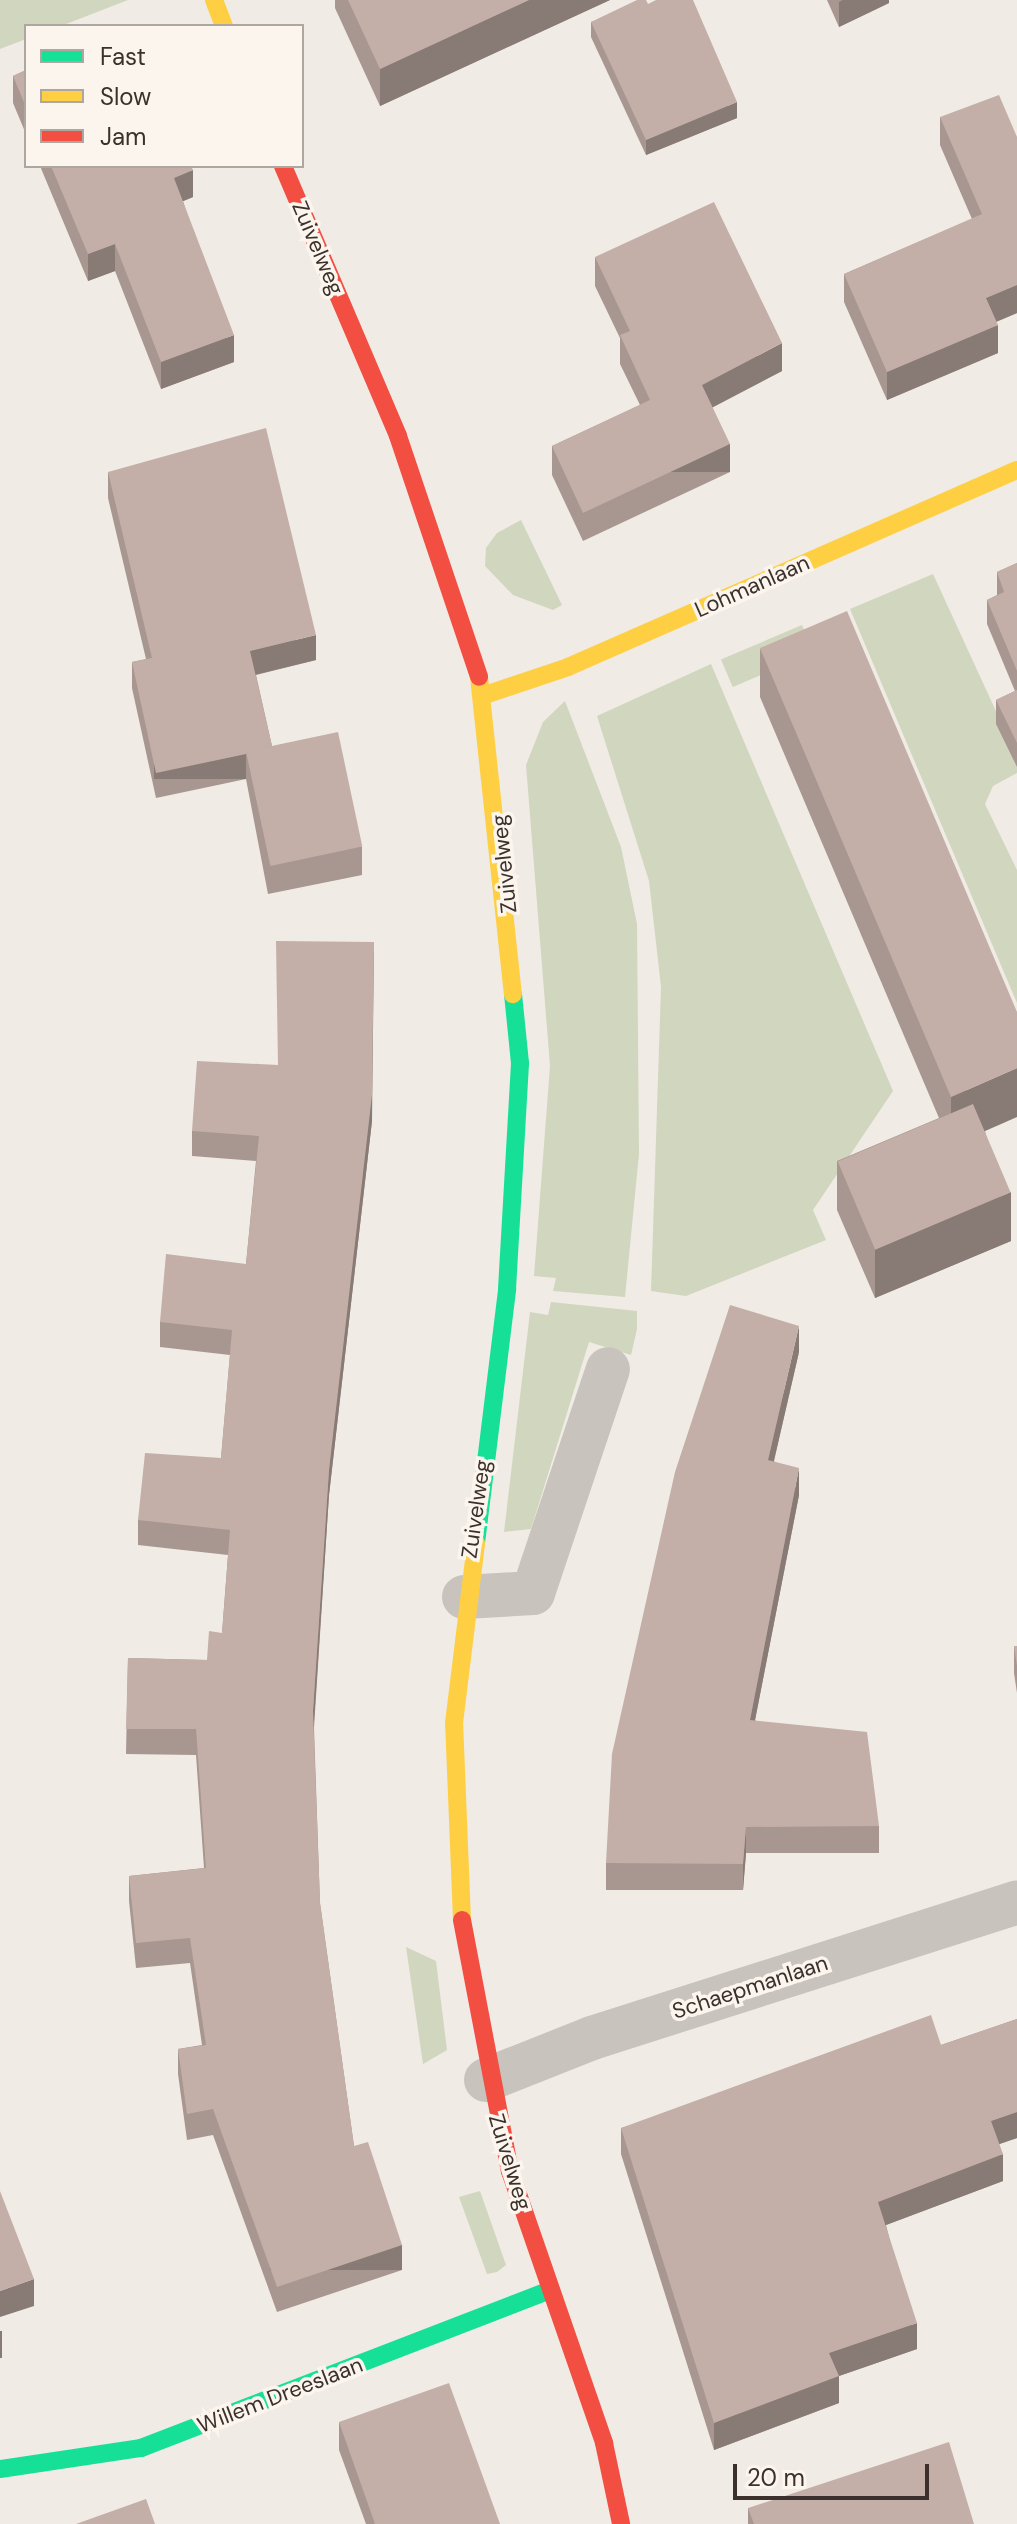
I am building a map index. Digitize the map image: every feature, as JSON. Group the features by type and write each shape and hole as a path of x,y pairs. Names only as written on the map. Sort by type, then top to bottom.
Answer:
{"street":[{"path":"214,0 223,24"},
{"name":"Zuivelweg","path":"284,168 398,436 485,695 520,1063 507,1289 464,1597 454,1723 463,1944 486,2080 551,2290 604,2443 621,2524"},
{"name":"Lohmanlaan","path":"485,695 568,667 1017,470"},
{"path":"464,1597 533,1593 608,1369"},
{"name":"Schaepmanlaan","path":"486,2080 592,2038 1017,1902"},
{"name":"Willem Dreeslaan","path":"0,2469 141,2448 551,2290"}],"green space":[{"path":"0,0 128,0 66,24 24,24 24,40 0,49"},
{"path":"521,520 562,605 553,610 513,595 485,566 486,548 497,533"},
{"path":"933,574 1017,757 1017,773 993,786 985,804 1017,870 1017,1003 850,609"},
{"path":"802,625 814,653 733,687 721,659"},
{"path":"711,664 893,1091 813,1210 826,1240 686,1296 651,1291 661,987 649,881 597,716"},
{"path":"565,701 621,847 637,924 639,1154 625,1297 553,1291 556,1278 534,1276 550,1066 526,765 543,722"},
{"path":"551,1302 637,1311 637,1329 631,1355 589,1342 531,1529 504,1532 530,1312 548,1315"},
{"path":"406,1947 436,1961 447,2050 423,2064"},
{"path":"480,2191 506,2265 497,2272 487,2274 459,2197"}],"building":[{"path":"348,0 529,0 380,69"},
{"path":"637,0 646,0 648,4 656,0 693,0 737,102 646,140 591,22"},
{"path":"24,71 24,102 13,76"},
{"path":"999,95 1017,137 1017,285 986,298 998,325 887,372 844,274 982,214 940,117"},
{"path":"52,168 192,168 174,178 234,335 161,362 115,244 88,254"},
{"path":"714,202 782,343 702,385 730,444 583,513 552,446 650,400 620,335 630,331 595,257"},
{"path":"266,428 316,635 250,651 272,746 156,773 132,662 152,658 108,472"},
{"path":"1017,563 1017,671 987,600 1004,592 997,572"},
{"path":"847,611 1017,1012 1017,1068 951,1097 760,648"},
{"path":"1017,690 1017,743 996,700"},
{"path":"338,732 362,846 270,866 246,752"},
{"path":"276,941 374,942 372,1095 329,1470 313,1711 320,1903 354,2146 368,2142 402,2245 277,2287 213,2109 187,2114 178,2049 206,2045 190,1938 136,1943 129,1876 206,1868 196,1729 126,1729 128,1658 207,1660 209,1631 222,1633 230,1530 138,1520 145,1453 221,1458 232,1330 160,1322 166,1254 246,1264 259,1136 192,1131 197,1061 278,1065"},
{"path":"973,1104 1011,1192 875,1250 838,1161"},
{"path":"730,1305 799,1326 768,1460 799,1468 750,1720 867,1732 879,1826 746,1827 743,1864 606,1863 612,1754 675,1472"},
{"path":"931,2015 941,2045 1017,2019 1017,2112 991,2121 1003,2154 878,2202 917,2323 829,2353 839,2376 714,2423 621,2128"},
{"path":"0,2191 34,2279 0,2291"},
{"path":"449,2383 500,2524 375,2524 339,2422"},
{"path":"949,2442 974,2524 754,2524 748,2508"},
{"path":"146,2499 155,2524 76,2524"}],"traffic: fast":[{"path":"476,1543 507,1289 520,1063 513,994"},
{"path":"0,2469 141,2448 551,2290"}],"traffic: slow":[{"path":"214,0 223,24"},
{"path":"485,695 568,667 1017,470"},
{"path":"479,677 513,994"},
{"path":"462,1920 454,1723 476,1543"}],"traffic: jam":[{"path":"284,168 398,436 479,677"},
{"path":"462,1920 510,2171 604,2443 621,2524"}]}
